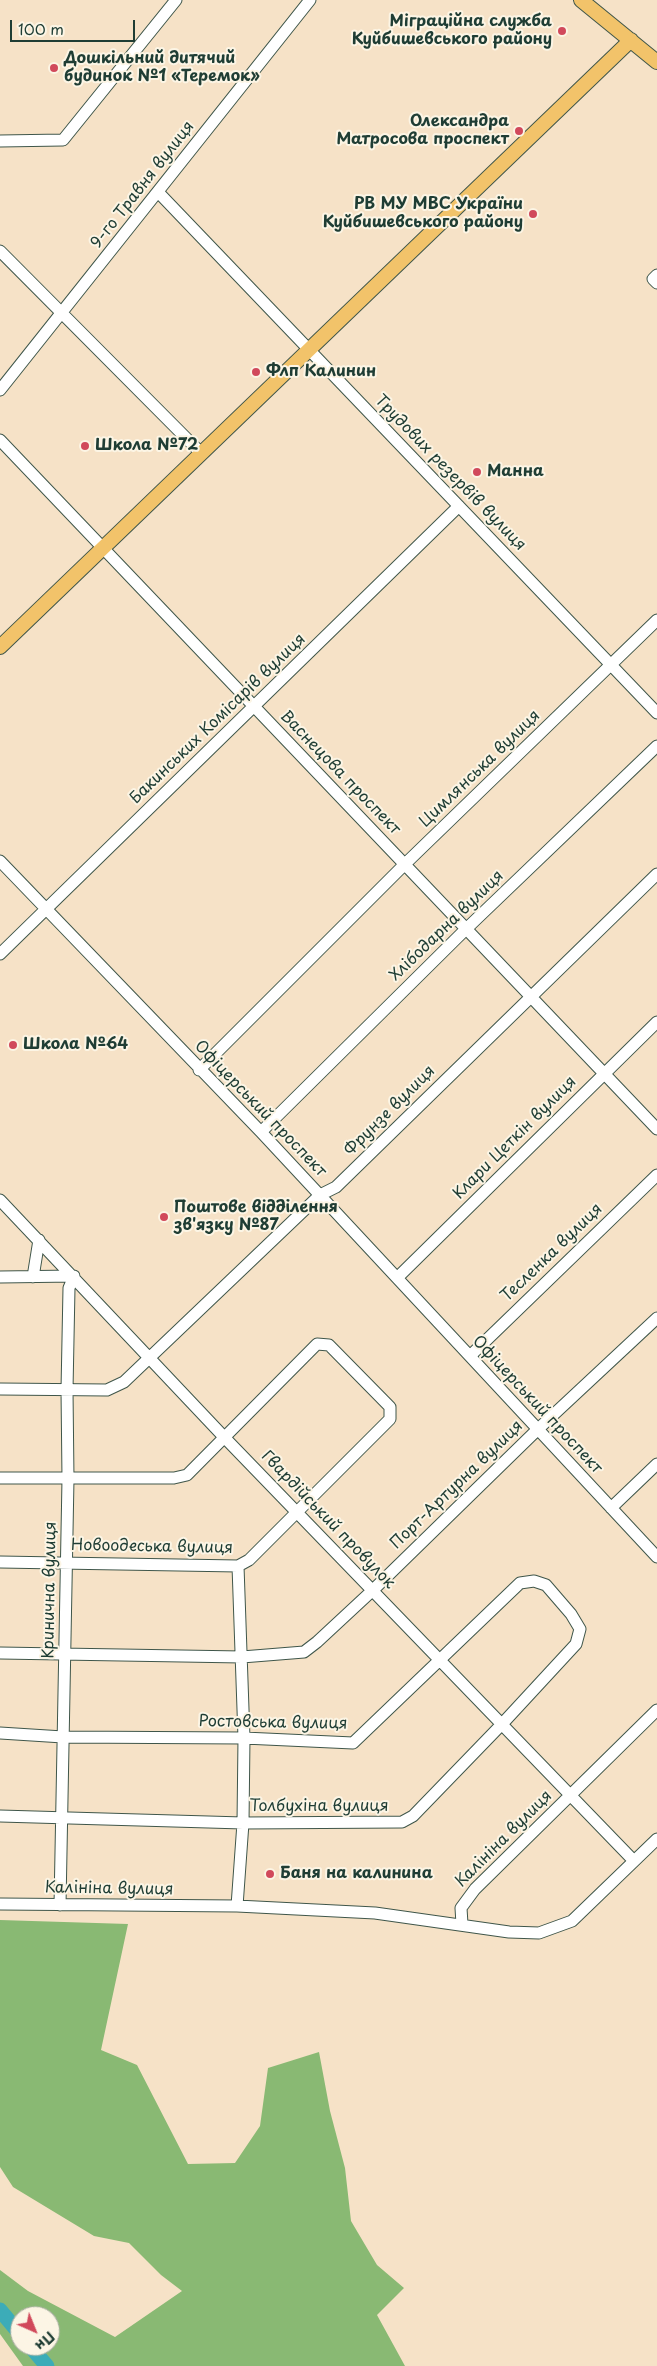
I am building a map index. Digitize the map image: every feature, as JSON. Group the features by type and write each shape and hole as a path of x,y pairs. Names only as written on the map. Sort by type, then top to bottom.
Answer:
{"main road":[{"path":"581,0 657,62"},
{"path":"0,647 631,40"}],"street":[{"path":"0,141 63,140 176,0"},
{"name":"9-го Травня вулиця","path":"0,390 310,0"},
{"name":"Трудових резервів вулиця","path":"158,192 310,348 458,506 657,713"},
{"path":"0,251 63,312 200,453"},
{"path":"657,275 653,279 657,283"},
{"name":"Васнецова проспект","path":"0,440 405,864 602,1074 657,1129"},
{"name":"Бакинських Комісарів вулиця","path":"0,954 458,506"},
{"name":"Цимлянська вулиця","path":"199,1070 405,864 657,620"},
{"name":"Хлібодарна вулиця","path":"261,1132 465,930 657,746"},
{"name":"Офіцерський проспект","path":"0,861 199,1070 261,1132 657,1557"},
{"name":"Фрунзе вулиця","path":"0,1389 67,1390 114,1388 124,1382 320,1196 336,1187 657,874"},
{"name":"Клари Цеткін вулиця","path":"397,1278 602,1074 657,1022"},
{"name":"Тесленка вулиця","path":"470,1356 657,1175"},
{"name":"Гвардійський провулок","path":"0,1200 74,1276 224,1438 440,1658 634,1861"},
{"path":"33,1277 39,1240"},
{"path":"0,1277 74,1276"},
{"name":"Кринична вулиця","path":"60,1905 67,1562 67,1390 70,1288 74,1276"},
{"name":"Порт-Артурна вулиця","path":"0,1653 242,1657 304,1652 373,1590 537,1430 657,1318"},
{"name":"Новоодеська вулиця","path":"0,1562 238,1566 249,1560 390,1419 390,1407 329,1345 317,1344 224,1438"},
{"path":"0,1478 174,1478 187,1475 224,1438"},
{"path":"610,1508 657,1464"},
{"path":"237,1906 243,1823 244,1738 238,1566"},
{"name":"Ростовська вулиця","path":"0,1733 63,1737 244,1738 353,1743 520,1583 534,1581 546,1585 562,1604"},
{"name":"Толбухіна вулиця","path":"0,1816 243,1823 402,1822 413,1816 576,1644 580,1630 562,1604"},
{"name":"Калініна вулиця","path":"0,1904 237,1906 375,1913 462,1924 460,1917 464,1901 657,1710"},
{"path":"462,1924 526,1934 551,1930 572,1922 657,1839"}],"green space":[{"path":"0,1920 128,1924 101,2050 137,2065 188,2164 235,2163 260,2126 268,2068 319,2052 330,2111 345,2168 351,2221 377,2265 404,2288 377,2315 405,2366 23,2366 16,2356 60,2356 60,2308 115,2337 182,2291 161,2275 129,2243 94,2236 13,2187 0,2167"},
{"path":"0,2270 28,2291 56,2306 10,2306 10,2348 0,2334"}],"waterway":[{"path":"0,2310 10,2322"},
{"path":"38,2356 47,2366"}],"place":[{"name":"Міграційна служба Куйбишевського району","path":"562,31"},
{"name":"Дошкільний дитячий будинок №1 «Теремок»","path":"54,68"},
{"name":"Олександра Матросова проспект","path":"519,131"},
{"name":"РВ МУ МВС України Куйбишевського району","path":"533,214"},
{"name":"Флп Калинин","path":"256,372"},
{"name":"Школа №72","path":"85,446"},
{"name":"Манна","path":"477,472"},
{"name":"Школа №64","path":"13,1045"},
{"name":"Поштове відділення зв'язку №87","path":"164,1217"},
{"name":"Баня на калинина","path":"270,1874"}]}
